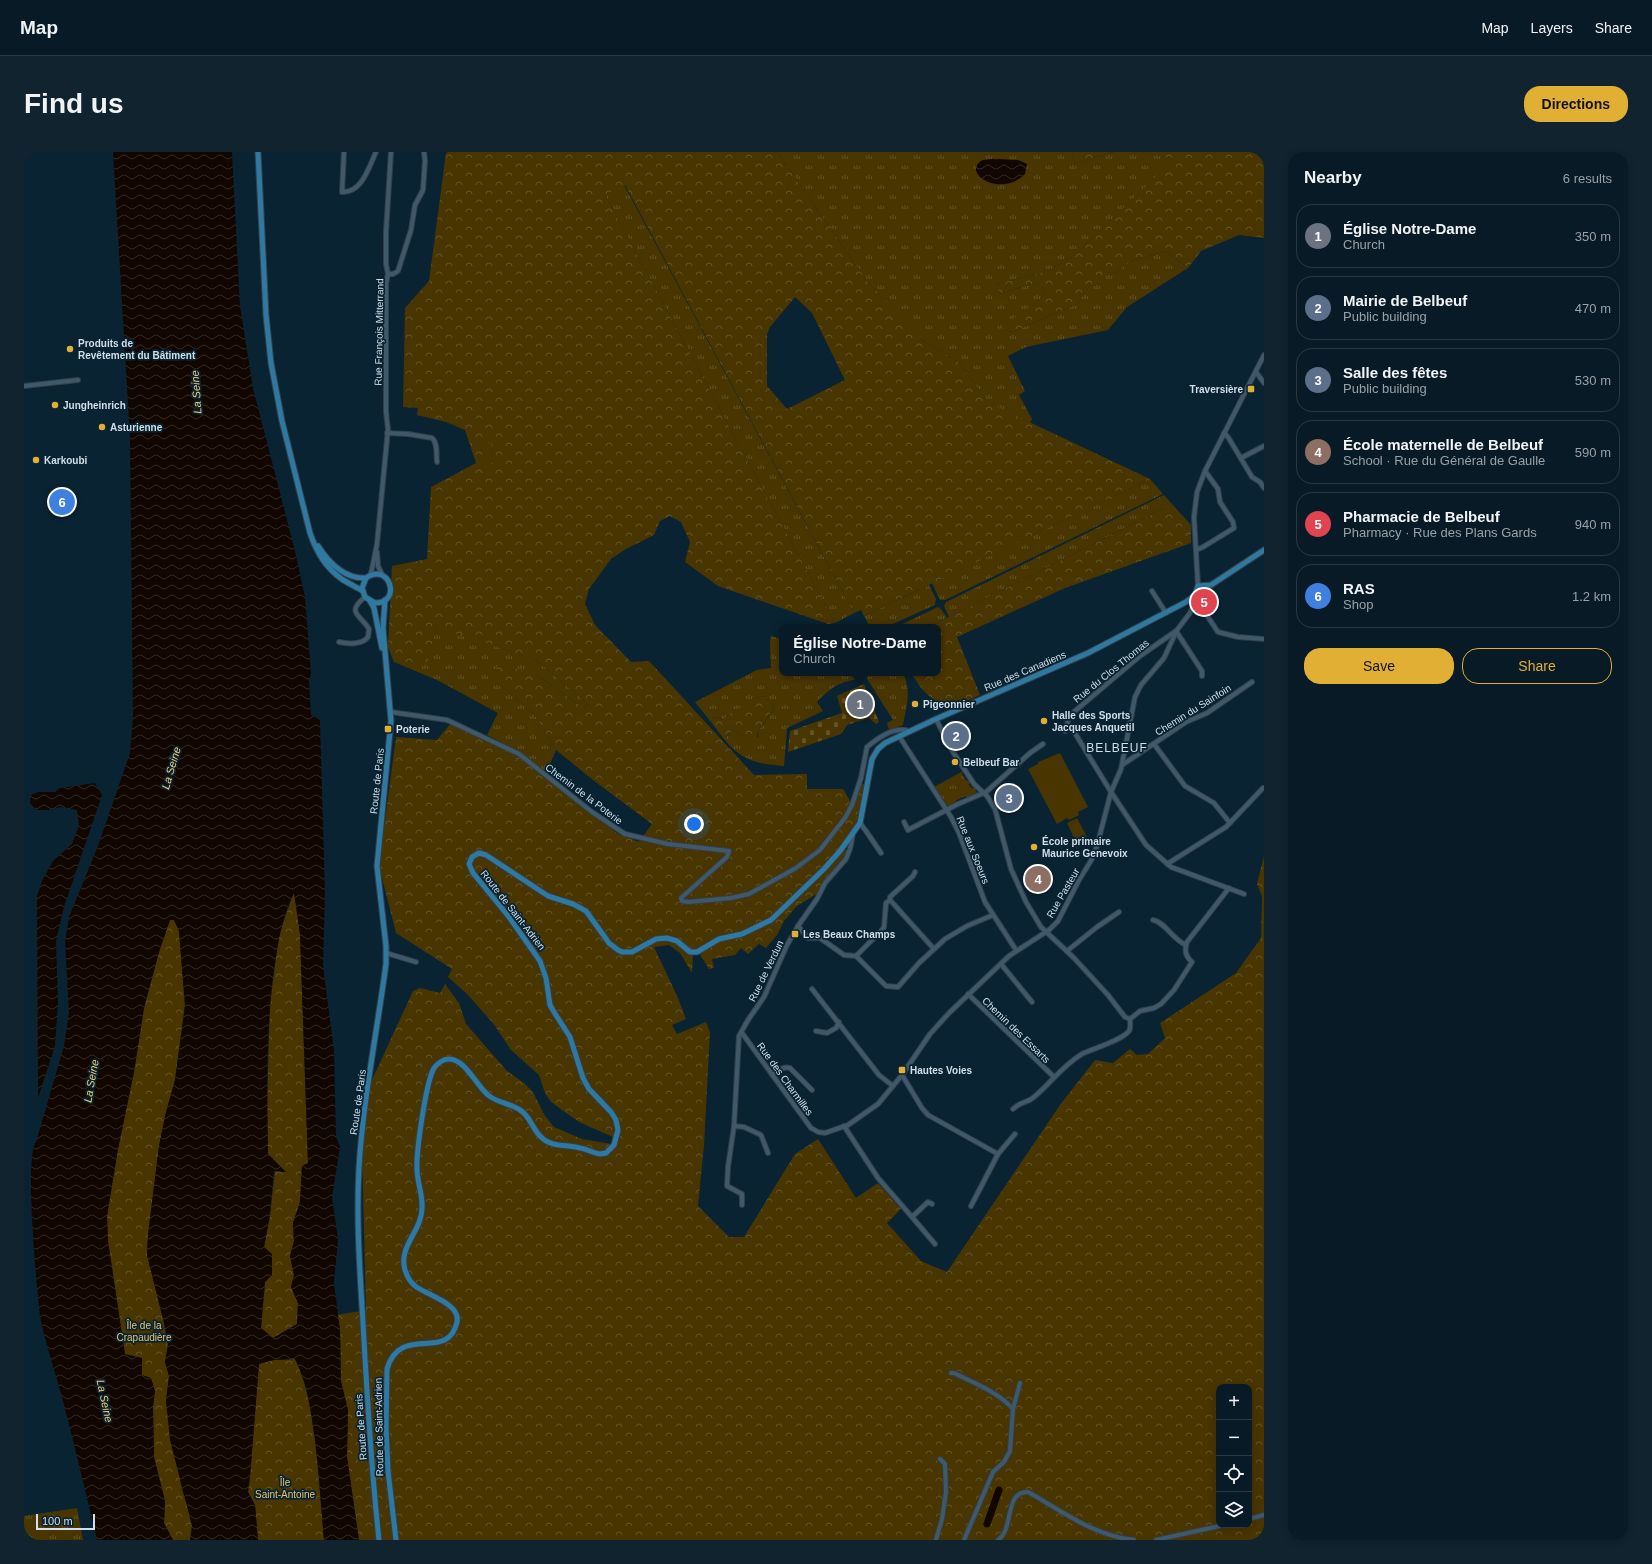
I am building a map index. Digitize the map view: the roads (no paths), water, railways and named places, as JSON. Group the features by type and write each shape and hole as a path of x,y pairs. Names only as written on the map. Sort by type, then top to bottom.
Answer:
{"main road":[{"path":"258,152 266,315 270,357 282,421 315,548 326,564 337,575 363,591"},
{"path":"310,533 323,555 341,571 353,577 368,577 377,574 384,576 390,583 391,589 389,596 385,600 378,603 370,601"},
{"path":"1194,599 1198,586 1211,585 1264,550"},
{"path":"368,577 363,585 363,591 365,597 370,601 374,608 386,668"},
{"name":"Rue des Canadiens","path":"860,823 872,759 881,747 908,731 1053,669 1194,599"},
{"path":"385,600 383,628 386,668"},
{"name":"Route de Paris","path":"379,1540 367,1396 360,1271 359,1193 360,1156 381,1002 386,953 377,866 389,761 391,712 386,668"},
{"path":"853,834 860,823"},
{"name":"Route de Saint-Adrien","path":"396,1540 388,1471 386,1428 389,1362 396,1352 405,1346 446,1340 455,1330 458,1320 454,1310 449,1305 419,1289 410,1281 404,1262 406,1247 419,1225 422,1216 423,1207 418,1179 417,1158 423,1117 434,1068 439,1063 449,1059 462,1064 480,1088 500,1102 520,1110 526,1115 540,1136 553,1144 580,1148 600,1154 610,1150 615,1142 618,1130 616,1120 611,1112 582,1078 570,1037 550,1005 546,978 540,961 510,917 473,873 470,868 470,859 474,854 482,853 548,896 580,908 591,917 606,939 622,952 632,952 656,939 667,938 678,941 690,952 697,952 720,939 742,934 771,920 824,869 853,834"}],"street":[{"path":"344,152 342,192 350,191 360,183 376,152"},
{"name":"Rue François Mitterrand","path":"377,544 387,433 386,283 388,274 386,264 386,232 391,152"},
{"path":"388,274 393,274 398,271 408,239 415,205 423,190 425,161 424,152"},
{"path":"1198,586 1194,517 1200,481 1264,355"},
{"path":"1256,372 1264,383"},
{"path":"24,386 78,380"},
{"path":"387,433 408,434 434,439 436,444 437,462"},
{"path":"1224,433 1228,437 1252,477 1260,482 1264,488"},
{"path":"1241,458 1264,446"},
{"path":"1196,550 1203,548 1234,528 1233,522 1220,502 1218,489 1205,472"},
{"path":"377,544 378,566 384,576"},
{"path":"368,577 372,569 377,544"},
{"path":"1152,591 1166,613"},
{"path":"339,642 346,644 360,643 365,641 368,637 369,629 357,616 355,609 358,603 365,597"},
{"path":"1194,599 1200,605 1218,632 1264,639"},
{"name":"Rue Pasteur","path":"818,1132 825,1133 844,1126 878,1104 902,1074 930,1034 968,994 1016,950 1047,932 1058,920 1092,859 1100,837 1111,792 1122,766 1135,697 1141,685 1164,658 1176,631 1190,613 1194,599"},
{"path":"1176,631 1202,671 1202,676"},
{"name":"Rue du Clos Thomas","path":"1065,731 1069,717 1076,710 1140,656 1176,631"},
{"name":"Chemin du Sainfoin","path":"1122,766 1186,722 1207,713 1252,682"},
{"name":"Chemin de la Poterie","path":"391,712 447,720 519,754 592,812 625,834 668,844 729,851 727,857 681,898 682,901 688,902 731,898 749,894 784,876 809,859 820,850 845,818 861,778 867,747 884,735 899,730 908,731"},
{"path":"936,719 951,749 974,784 984,793 995,809 1011,869 1040,926 1067,951 1108,995 1125,1017 1130,1020"},
{"path":"1068,724 1146,845 1167,864 1188,874 1244,894"},
{"name":"Rue aux Soeurs","path":"899,736 947,810 959,833 985,902 1016,950"},
{"path":"904,822 908,830 984,793 1043,744"},
{"path":"1154,744 1185,786 1214,804 1230,823"},
{"path":"1167,864 1230,823 1263,788"},
{"path":"860,823 881,853"},
{"name":"Rue de Verdun","path":"742,1205 742,1194 727,1186 728,1167 734,1126 738,1040 748,1020 764,997 787,945 798,926 817,899 825,883 846,859 853,834"},
{"path":"856,956 883,928 886,903 890,900 890,897 913,876 915,872"},
{"path":"1013,1109 1019,1103 1033,1098 1065,1067 1083,1054 1110,1044 1129,1032 1130,1020 1140,1011 1154,1008 1161,1004 1174,990 1192,962 1186,955 1186,945 1229,888"},
{"path":"890,900 934,949"},
{"path":"1067,951 1097,927 1119,912"},
{"path":"798,926 808,938 820,938 844,955 856,956 884,985 894,988 902,984 919,963 956,932 993,915"},
{"path":"1153,920 1159,922 1172,936 1186,945"},
{"path":"386,953 416,962"},
{"path":"1001,964 1032,1002"},
{"path":"812,989 839,1022 859,1052 879,1075 893,1086"},
{"name":"Chemin des Essarts","path":"968,994 1054,1077"},
{"path":"816,1031 827,1033 836,1028 839,1022"},
{"name":"Rue des Charmilles","path":"742,1032 811,1128 818,1132"},
{"path":"772,1075 782,1068 790,1068 812,1090"},
{"path":"902,1074 922,1108 928,1115 998,1154"},
{"path":"734,1126 744,1127 761,1136 768,1153"},
{"path":"844,1126 878,1178 935,1244"},
{"path":"971,1206 998,1154 1015,1134"},
{"path":"912,1217 928,1202 932,1204"},
{"path":"951,1373 961,1376 994,1394 1006,1401 1013,1409"},
{"path":"964,1540 993,1472 1004,1462 1010,1451 1013,1428 1013,1409 1020,1383"},
{"path":"936,1540 942,1519 947,1481 946,1464 940,1459"},
{"path":"998,1540 1001,1538 1006,1528 1010,1510 1017,1495 1022,1492 1032,1494 1085,1526 1123,1539 1134,1540"},
{"path":"1252,1518 1264,1515"},
{"path":"1156,1540 1216,1527"}],"water":[{"name":"La Seine","path":"113,152 232,152 240,306 253,388 295,551 305,597 311,673 309,681 311,715 320,720 325,893 323,966 334,1050 336,1136 340,1147 332,1197 338,1239 334,1283 340,1330 341,1381 348,1410 347,1457 359,1540 324,1540 318,1464 312,1419 306,1388 295,1359 274,1360 259,1364 248,1492 255,1505 258,1540 190,1540 192,1526 170,1440 166,1401 169,1376 165,1362 168,1345 147,1255 159,1146 166,1112 175,1080 185,1005 179,931 174,920 170,920 159,952 144,1008 134,1072 118,1149 107,1216 108,1241 125,1354 142,1358 142,1375 151,1378 155,1391 153,1407 154,1457 165,1501 164,1523 173,1540 97,1540 67,1418 42,1326 38,1302 34,1254 31,1172 33,1152 64,1046 69,1013 65,942 69,917 98,846 130,753 133,716 130,438","holes":["294,893 300,934 308,1163 302,1166 300,1202 293,1223 294,1241 290,1256 294,1275 291,1287 298,1303 297,1324 273,1338 261,1328 265,1282 272,1275 272,1254 264,1247 270,1215 274,1171 286,1172 268,1154 268,1038 271,992 277,949 283,920"]},
{"path":"987,159 1018,160 1027,164 1025,174 1015,181 1005,184 996,184 980,177 976,172 976,166 981,161"},
{"path":"95,783 102,795 64,907 56,941 58,1003 55,1046 38,1098 37,896 42,881 53,861 72,844 79,825 77,810 61,807 48,810 36,810 30,803 31,795 38,792 55,792 60,788"}],"waterway":[{"path":"987,1524 999,1490"}],"place":[{"name":"Produits de Revêtement du Bâtiment","path":"70,349"},
{"name":"Traversière","path":"1251,389"},
{"name":"Jungheinrich","path":"55,405"},
{"name":"Asturienne","path":"102,427"},
{"name":"Karkoubi","path":"36,460"},
{"name":"RAS","path":"62,502"},
{"name":"Pharmacie de Belbeuf","path":"1204,602"},
{"name":"Église Notre-Dame","path":"860,704"},
{"name":"Pigeonnier","path":"915,704"},
{"name":"Halle des Sports Jacques Anquetil","path":"1044,721"},
{"name":"Poterie","path":"388,729"},
{"name":"Mairie de Belbeuf","path":"956,736"},
{"name":"Belbeuf Bar","path":"955,762"},
{"name":"Salle des fêtes","path":"1009,798"},
{"name":"École primaire Maurice Genevoix","path":"1034,847"},
{"name":"École maternelle de Belbeuf","path":"1038,879"},
{"name":"Les Beaux Champs","path":"795,934"},
{"name":"Hautes Voies","path":"902,1070"}],"district":[{"name":"BELBEUF","path":"1117,748"}],"park label":[{"name":"Île de la Crapaudière","path":"144,1330"},
{"name":"Île Saint-Antoine","path":"285,1488"}]}
